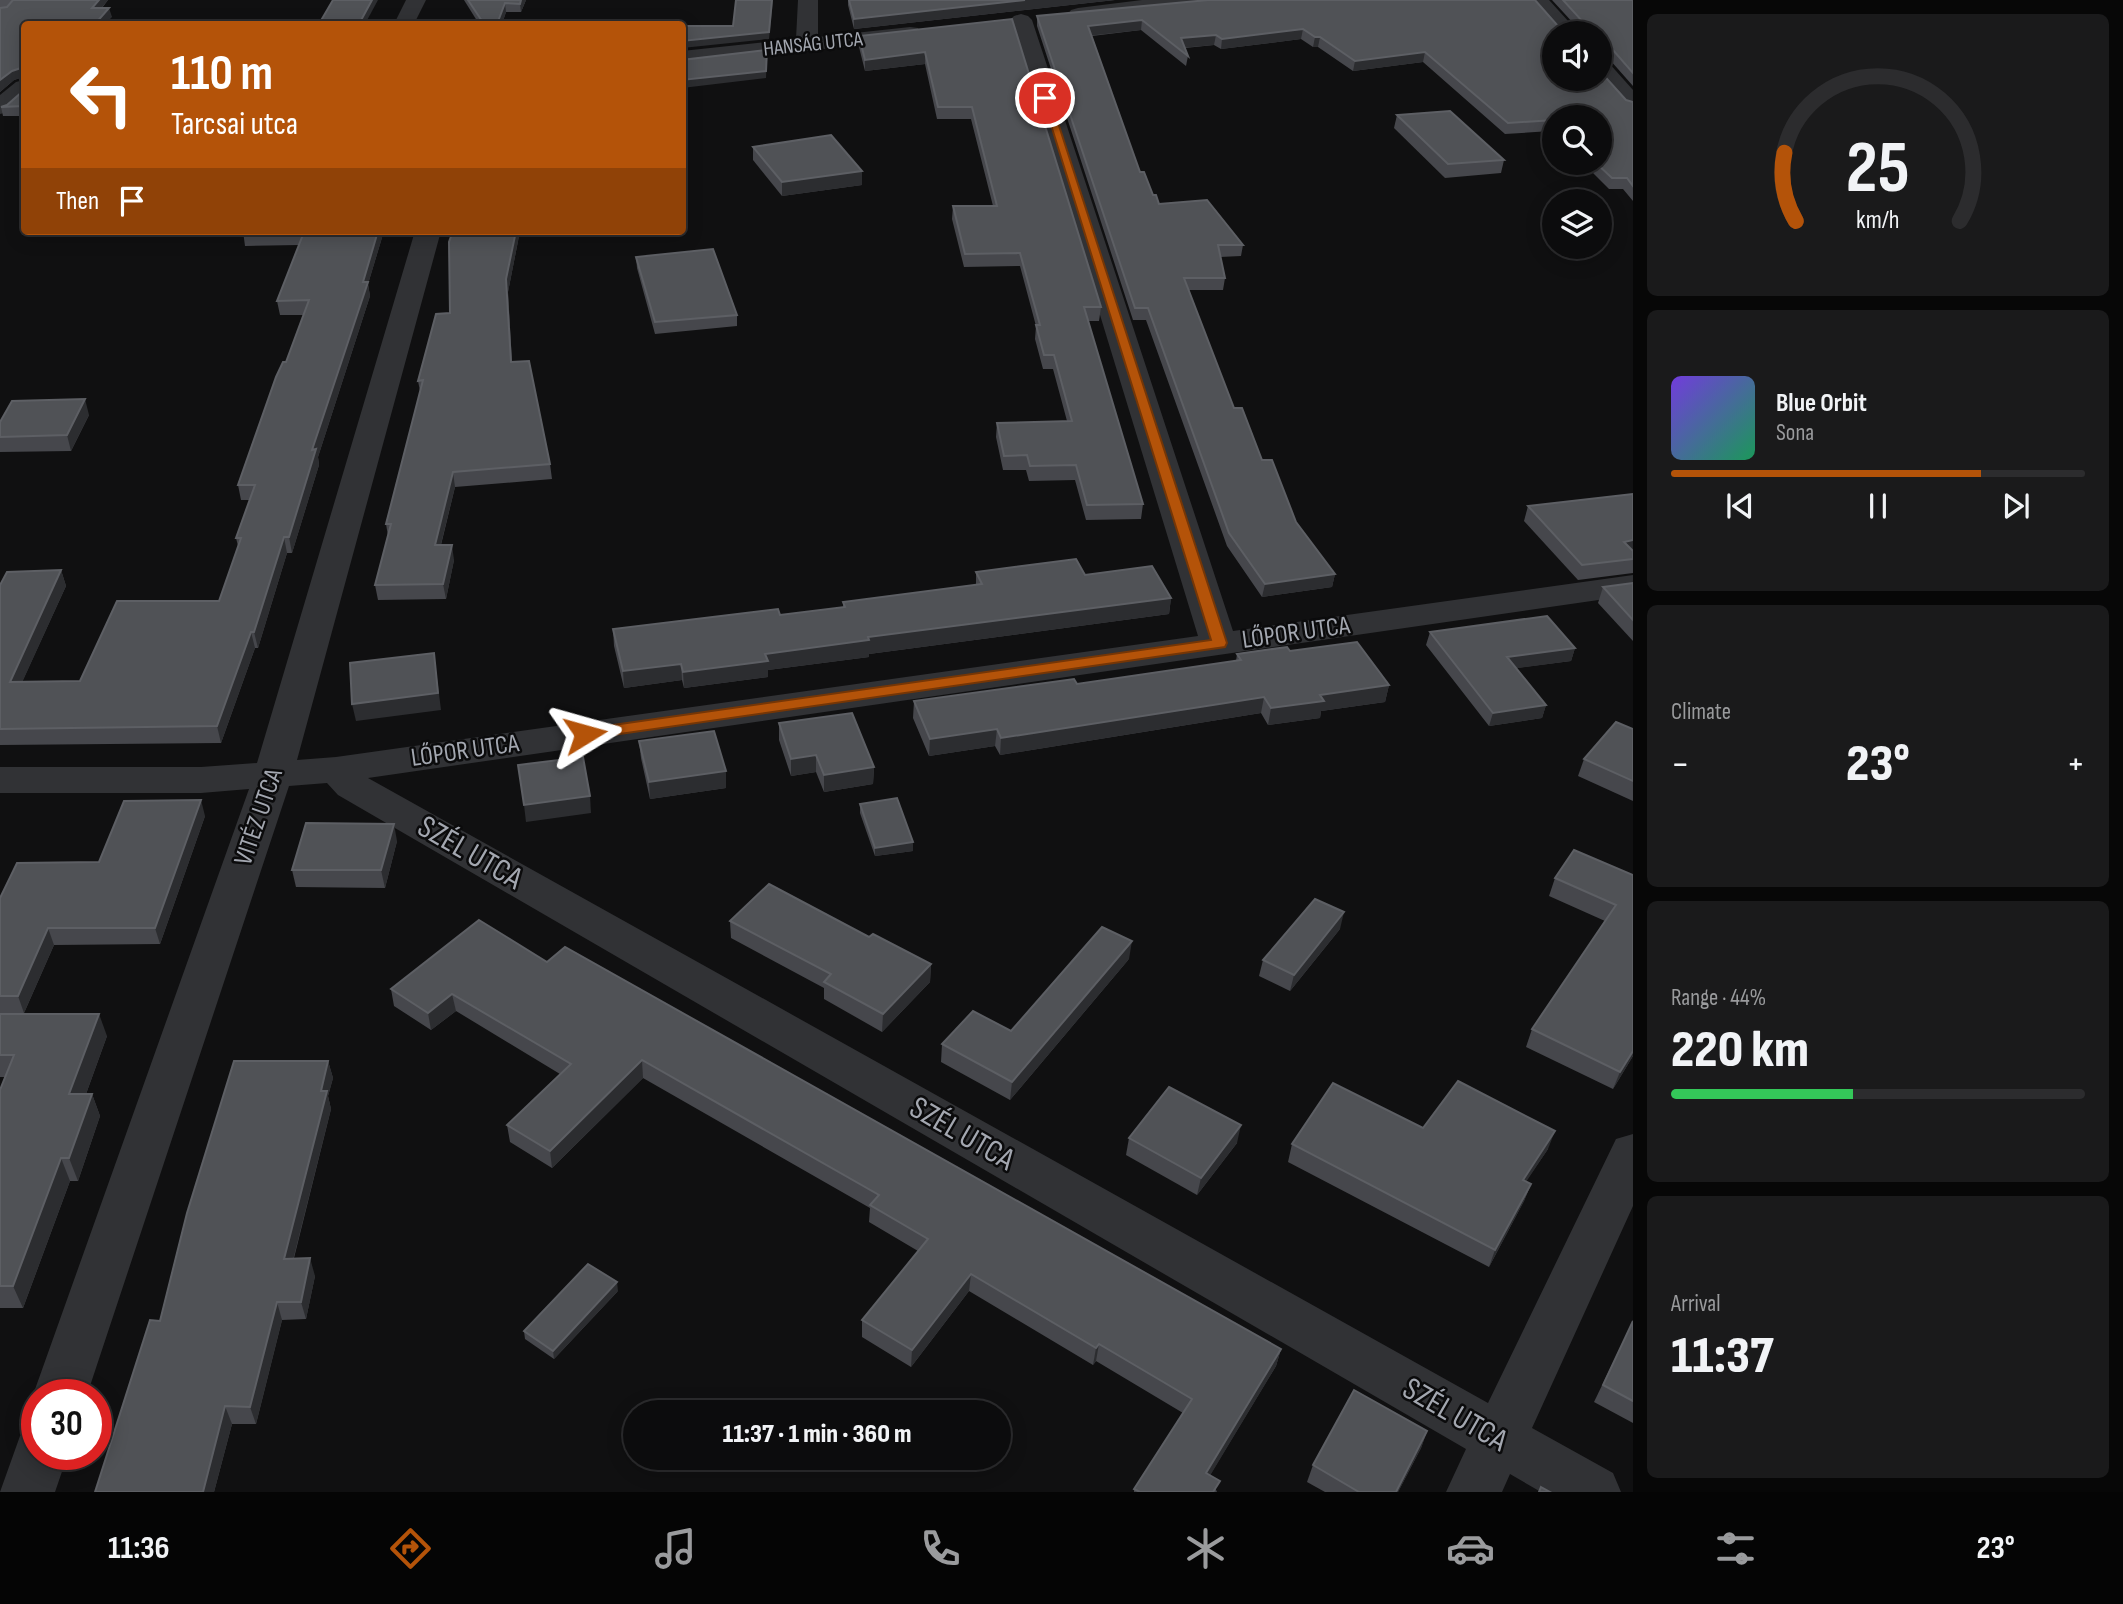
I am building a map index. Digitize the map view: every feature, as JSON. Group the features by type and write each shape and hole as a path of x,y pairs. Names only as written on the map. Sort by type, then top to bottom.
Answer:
{"main road":[{"path":"0,10 10,0"}],"street":[{"path":"406,21 416,0"},
{"path":"807,44 808,0"},
{"path":"1194,0 1031,19 1219,643"},
{"path":"1538,0 1557,21"},
{"name":"HANSÁG UTCA","path":"686,58 927,31"},
{"path":"0,74 21,75"},
{"path":"1612,80 1633,104"},
{"path":"0,107 21,89"},
{"name":"VITÉZ UTCA","path":"66,1379 273,776 427,235"},
{"name":"LŐPOR UTCA","path":"0,780 201,780 336,770 1633,585"},
{"name":"SZÉL UTCA","path":"336,770 352,786 364,793 1499,1441 1593,1492"},
{"path":"1474,1492 1633,1153"},
{"path":"27,1492 35,1470"}],"building":[{"path":"13,0 99,0 92,8 109,8 98,21 21,21 21,68 0,80 0,8 7,7"},
{"path":"333,0 372,0 361,21 321,21"},
{"path":"468,0 521,0 520,4 505,3 498,21 482,21"},
{"path":"736,0 772,0 769,32 686,41 686,26 733,26"},
{"path":"849,0 1025,0 854,19"},
{"path":"1208,0 1535,0 1553,21 1542,21 1542,91 1612,91 1612,84 1626,100 1633,102 1633,186 1627,178 1612,178 1609,175 1612,175 1612,105 1542,105 1542,121 1508,123 1425,52 1355,61 1303,29 1222,39 1216,35 1181,38 1188,56 1142,20 1088,26 1140,172 1144,172 1159,204 1207,200 1243,245 1218,245 1225,278 1184,278 1234,408 1242,408 1262,460 1272,460 1296,522 1335,574 1265,584 1229,533 1148,308 1135,308 1037,16"},
{"path":"1563,0 1633,0 1633,73 1613,50 1612,21 1582,21"},
{"path":"1012,19 1101,307 1084,307 1143,504 1087,505 1076,465 1030,466 1027,455 1004,456 997,423 1072,421 1054,355 1044,355 1036,325 1040,325 1020,253 965,254 953,206 997,206 972,107 938,107 925,52 865,60 859,36"},
{"path":"767,50 766,71 686,80 686,60"},
{"path":"21,93 21,106 1,107"},
{"path":"1450,111 1504,160 1448,164 1397,115"},
{"path":"831,135 862,171 782,182 753,147"},
{"path":"303,235 377,235 363,282 368,282 312,450 316,449 289,537 284,537 254,632 251,632 217,726 0,729 0,585 7,572 61,570 10,682 80,681 117,601 219,601 241,538 236,538 255,485 238,485 276,377 283,362 286,362 309,300 277,301"},
{"path":"452,235 515,235 506,279 511,362 529,361 550,464 453,472 435,545 452,545 443,584 375,585 391,524 386,524 423,380 418,381 436,314 450,313 449,242"},
{"path":"713,249 737,315 655,322 636,257"},
{"path":"85,399 67,435 0,437 0,422 12,401"},
{"path":"1633,494 1633,540 1624,542 1633,551 1633,559 1582,565 1528,506"},
{"path":"1076,559 1085,575 1152,566 1171,598 868,637 869,640 765,654 768,661 683,672 681,664 623,671 613,629 778,609 780,615 845,607 843,602 982,584 976,572"},
{"path":"1633,583 1633,620 1603,587"},
{"path":"1547,616 1575,648 1507,657 1546,705 1493,713 1430,632"},
{"path":"1357,642 1389,685 1320,695 1324,701 1271,708 1264,697 1001,738 997,729 930,739 914,701 1074,679 1077,684 1241,660 1237,654 1287,647 1290,651"},
{"path":"434,653 438,693 352,704 350,663"},
{"path":"852,713 874,767 824,775 816,755 791,759 779,723"},
{"path":"1616,722 1633,729 1633,781 1584,759"},
{"path":"714,731 726,771 649,782 639,741"},
{"path":"583,757 590,796 524,805 518,765"},
{"path":"897,798 913,842 875,848 860,804"},
{"path":"201,800 155,928 48,928 18,996 0,996 0,898 17,863 99,862 124,801"},
{"path":"306,823 394,824 381,870 292,870"},
{"path":"1574,850 1633,875 1633,1051 1620,1072 1532,1029 1616,905 1555,878"},
{"path":"769,884 869,937 873,934 931,964 883,1014 824,982 831,974 730,921"},
{"path":"1315,899 1344,912 1294,975 1263,960"},
{"path":"479,920 547,962 565,947 1281,1349 1206,1473 1220,1481 1213,1492 1140,1492 1134,1489 1192,1399 1099,1344 1096,1348 971,1274 912,1350 862,1320 928,1239 870,1205 879,1195 642,1060 550,1151 507,1125 571,1064 452,994 428,1013 391,989"},
{"path":"1102,927 1132,941 1012,1082 942,1044 973,1011 1011,1031"},
{"path":"0,1014 99,1014 69,1094 92,1094 69,1158 61,1158 13,1286 0,1286 0,1090 14,1055 0,1055"},
{"path":"234,1061 328,1061 321,1091 327,1091 284,1259 310,1258 301,1302 277,1302 250,1407 225,1406 203,1492 95,1492 102,1470 112,1470 112,1439 150,1320 160,1321 187,1213"},
{"path":"1458,1081 1555,1131 1523,1180 1531,1184 1495,1250 1292,1144 1333,1083 1423,1128"},
{"path":"1169,1087 1241,1125 1201,1178 1129,1138"},
{"path":"588,1264 617,1282 553,1351 524,1331"},
{"path":"1633,1321 1633,1401 1603,1385"},
{"path":"1354,1390 1427,1431 1396,1492 1359,1492 1313,1465"}],"route":[{"path":"585,734 1219,643 1045,98"}]}
